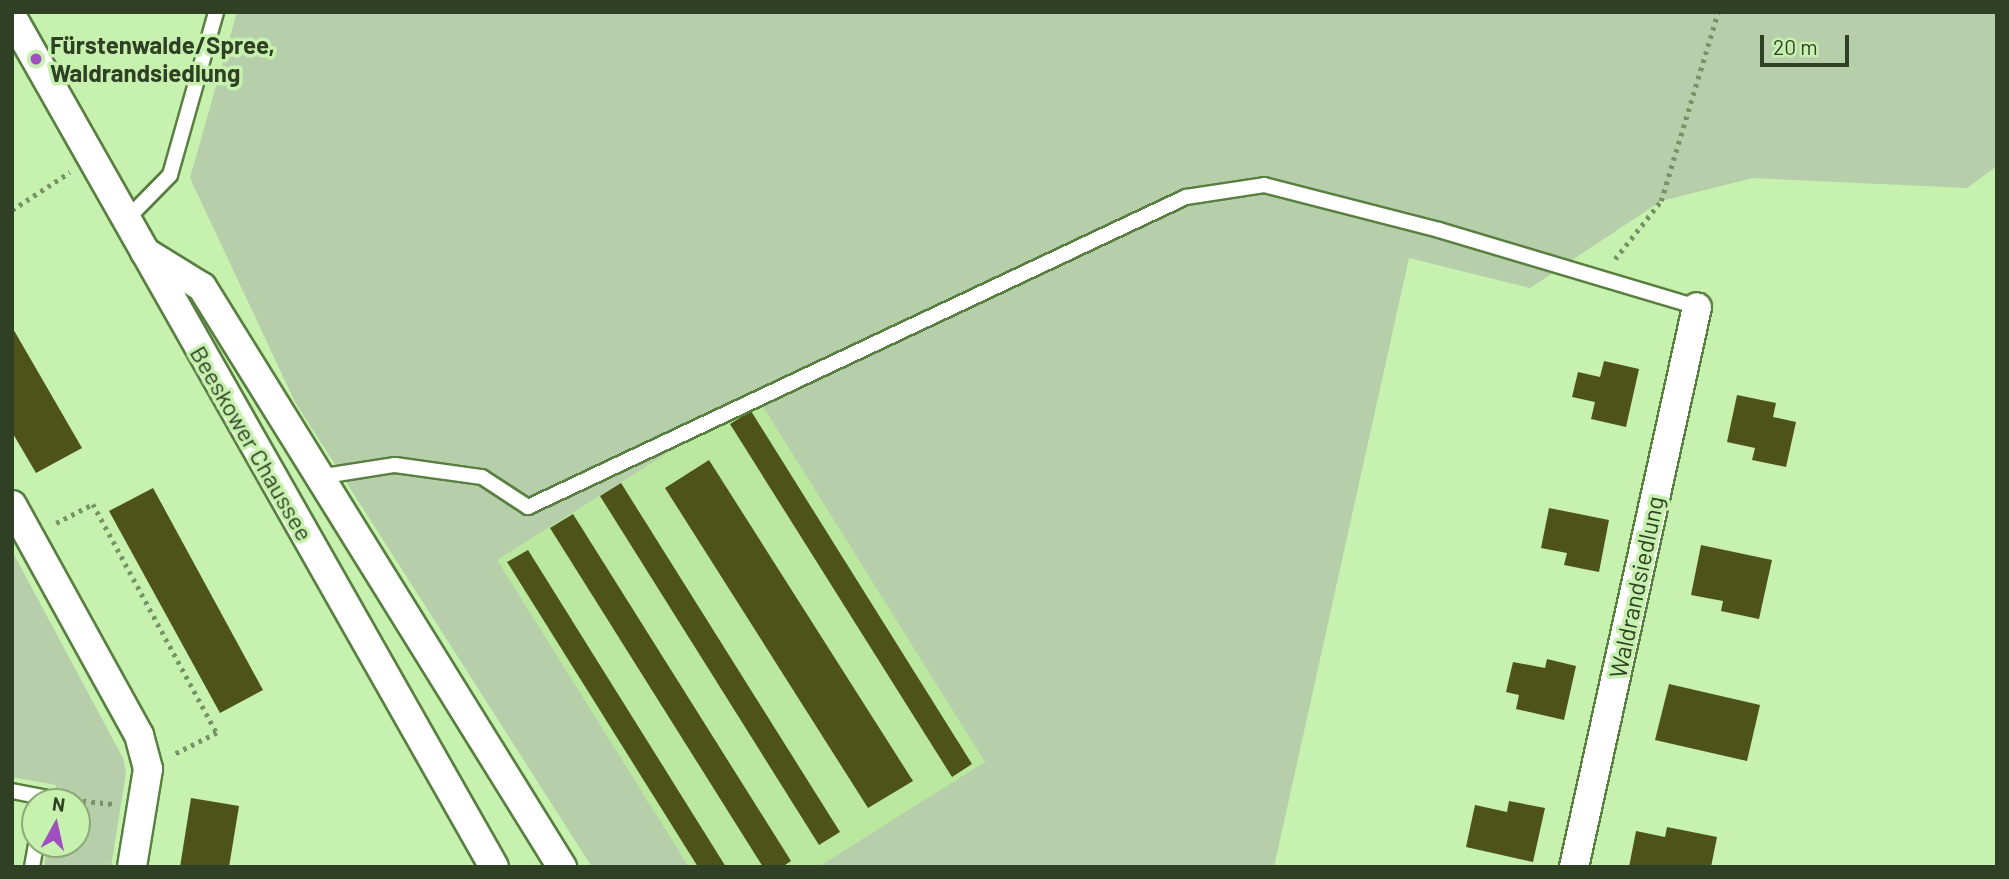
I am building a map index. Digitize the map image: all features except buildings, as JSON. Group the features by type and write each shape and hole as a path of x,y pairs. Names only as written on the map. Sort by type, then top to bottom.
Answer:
{"street":[{"name":"Beeskower Chaussee","path":"12,17 494,867"},
{"path":"142,250 202,287 562,867"},
{"name":"Waldrandsiedlung","path":"1574,867 1697,307"},
{"path":"12,505 139,735 148,769 132,867"}],"lane":[{"path":"126,220 170,175 216,12"},
{"path":"318,477 395,465 482,477 527,507 1186,197 1264,185 1697,307"}],"path":[{"path":"1602,279 1661,201 1718,12"},
{"path":"12,210 93,157"},
{"path":"30,537 93,504 217,733 148,769"},
{"path":"91,803 141,807"}],"shaded area":[{"path":"237,12 1997,12 1997,166 1967,188 1753,178 1661,201 1530,288 1409,258 1274,867 818,867 985,762 757,397 497,560 689,867 592,867 295,402 190,178"},
{"path":"757,397 986,763 818,867 689,867 496,560"},
{"path":"12,551 123,758 126,772 111,867 44,867 45,858 91,858 91,788 55,788 56,785 12,777"}],"place":[{"name":"Fürstenwalde/Spree, Waldrandsiedlung","path":"36,59"}]}
